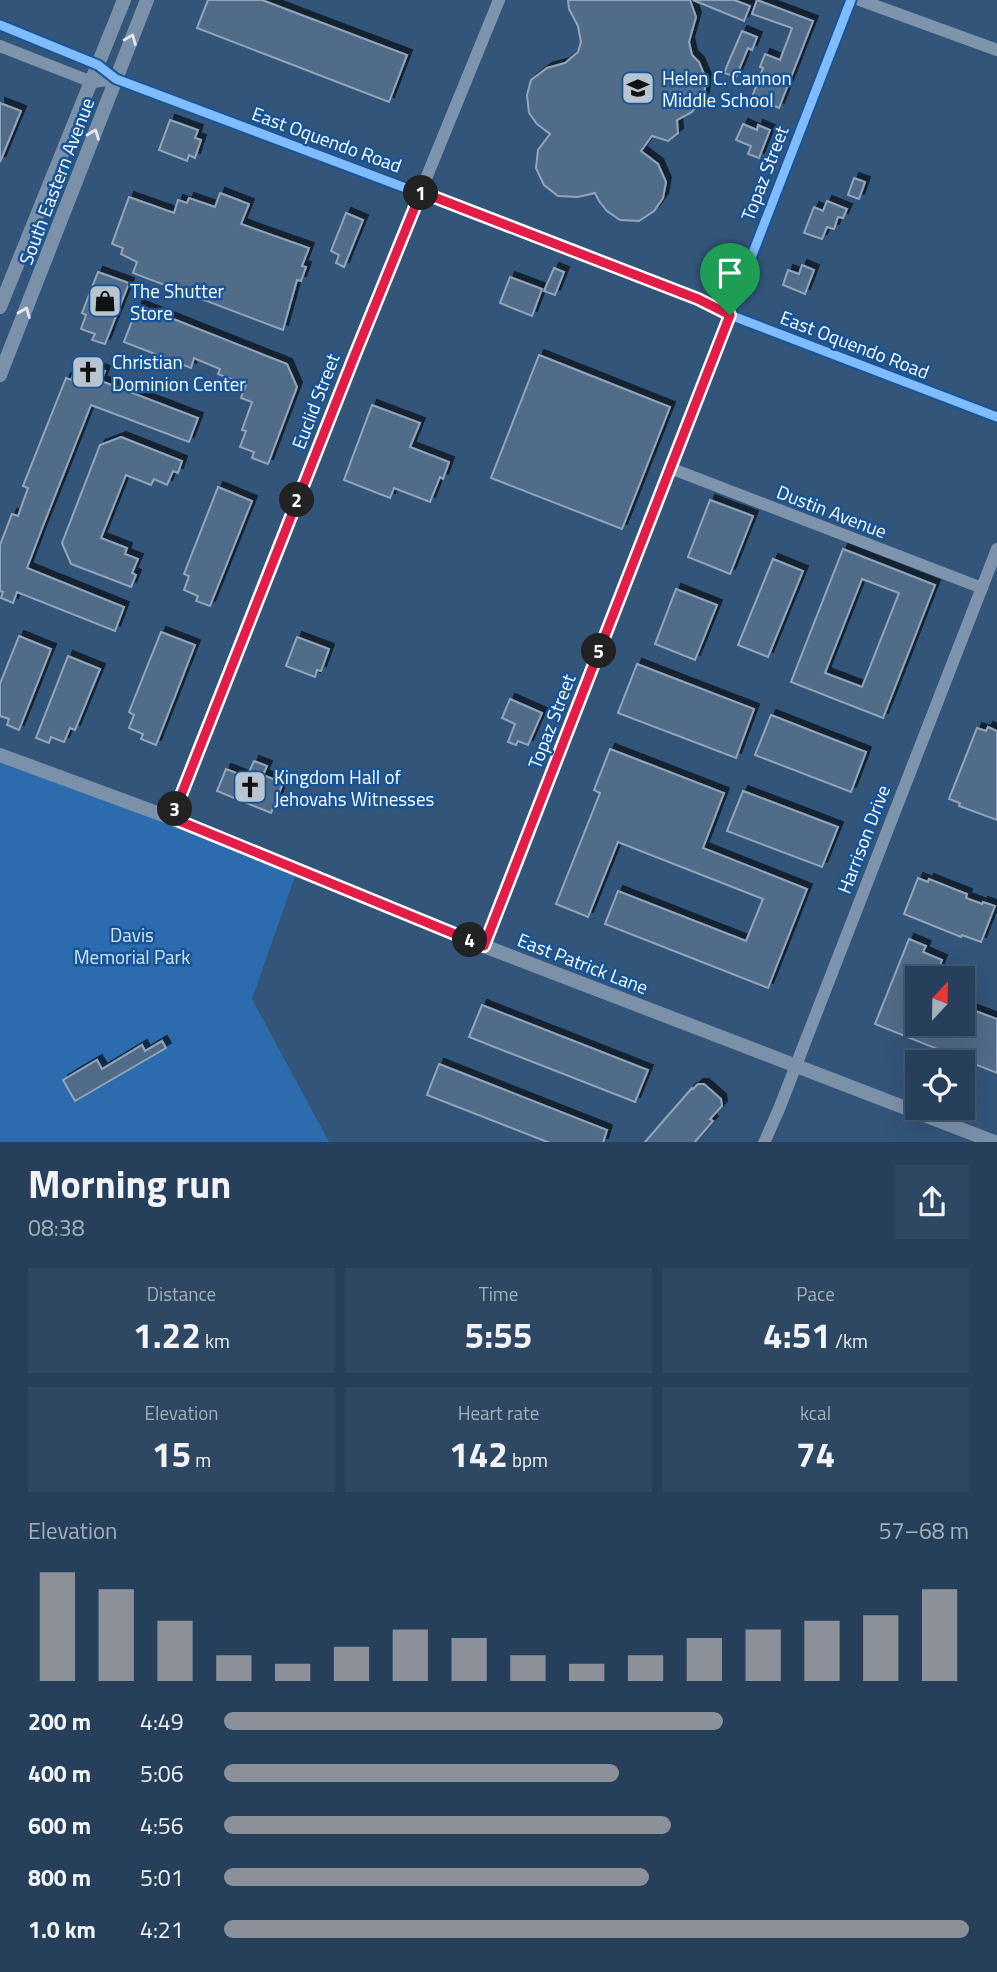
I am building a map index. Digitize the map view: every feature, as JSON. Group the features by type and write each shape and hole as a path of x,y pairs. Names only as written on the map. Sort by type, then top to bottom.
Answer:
{"main road":[{"name":"South Eastern Avenue","path":"0,307 124,0"},
{"name":"South Eastern Avenue","path":"0,376 147,0"},
{"name":"East Patrick Lane","path":"0,755 172,818 484,946 994,1142"}],"street":[{"name":"Euclid Street","path":"172,818 354,357 499,0"},
{"name":"Topaz Street","path":"484,946 851,0"},
{"path":"860,0 997,50"},
{"name":"East Oquendo Road","path":"0,25 98,65 116,79 421,192 666,286 730,315 997,417"},
{"name":"East Oquendo Road","path":"0,46 92,82 116,79"},
{"name":"Dustin Avenue","path":"670,468 982,588"},
{"name":"Harrison Drive","path":"764,1142 997,549"}],"green space":[{"name":"Davis Memorial Park","path":"0,755 297,871 252,999 329,1142 0,1142"}],"building":[{"path":"208,0 262,0 407,55 389,102 197,28"},
{"path":"568,0 690,0 696,17 689,42 692,55 699,62 706,79 704,97 692,112 677,120 678,133 668,141 652,136 641,151 658,164 666,182 663,198 654,211 639,221 620,220 607,211 595,193 578,197 558,196 544,185 536,168 538,150 550,134 537,124 529,113 527,95 531,80 547,68 565,63 578,52 581,42 578,26 569,9"},
{"path":"693,0 734,0 750,6 744,21"},
{"path":"757,0 813,21 779,108 752,97 763,68 760,67 765,54 780,60 792,28 752,14"},
{"path":"742,31 757,37 752,50 748,48 736,77 724,73"},
{"path":"0,103 21,111 0,162"},
{"path":"170,120 198,130 195,138 201,140 195,158 189,155 187,161 159,150"},
{"path":"743,124 757,130 758,125 770,130 759,158 748,154 751,146 736,140"},
{"path":"854,178 865,182 859,199 848,195"},
{"path":"220,193 249,204 241,224 309,248 302,266 306,267 301,281 297,280 283,330 133,273 137,262 121,254 123,248 112,244 129,197 174,213 178,200 187,203 189,198 215,207"},
{"path":"827,201 847,209 843,218 838,217 834,229 827,227 822,239 804,233 814,207 823,211"},
{"path":"346,213 363,220 344,267 336,263 339,255 331,251"},
{"path":"802,265 814,270 805,294 783,285 788,270 799,274"},
{"path":"554,268 564,272 555,295 544,291"},
{"path":"98,272 129,283 105,344 92,340 95,334 81,329 86,315 82,313"},
{"path":"510,277 542,289 532,316 500,303"},
{"path":"138,305 287,364 297,387 268,464 252,458 254,452 240,447 246,431 242,430 252,402 241,398 246,385 218,374 220,369 194,358 191,368 124,342"},
{"path":"539,355 670,407 622,529 491,478"},
{"path":"77,366 90,371 92,366 105,371 101,381 198,418 189,442 91,405 43,526 27,568 124,607 115,631 17,592 13,603 1,598 3,592 0,591 0,545 12,514 18,516 28,488 23,486 66,378 71,380"},
{"path":"372,405 420,423 410,447 449,462 430,502 394,488 390,498 344,480"},
{"path":"121,437 182,461 178,473 173,471 167,485 154,479 151,485 126,475 101,538 127,548 125,554 138,559 132,573 136,575 131,587 71,564 62,543 100,445"},
{"path":"218,487 252,501 210,606 196,601 198,596 184,590 189,576 184,574"},
{"path":"710,500 753,516 730,574 688,557"},
{"path":"843,549 935,585 883,718 791,682","holes":["862,579 899,593 862,687 825,673"]},
{"path":"773,559 803,571 768,657 738,645"},
{"path":"676,589 717,605 695,660 655,644"},
{"path":"161,632 195,645 156,745 141,739 143,734 129,728 134,715 129,712"},
{"path":"19,636 51,649 19,730 7,725 9,719 0,716 0,684"},
{"path":"297,637 329,649 321,671 317,670 315,677 286,666"},
{"path":"68,656 100,669 75,730 70,728 64,742 51,737 49,743 36,738"},
{"path":"637,664 754,709 736,758 618,713"},
{"path":"510,699 542,713 528,745 518,741 516,745 508,742 515,724 502,718"},
{"path":"771,715 866,752 851,792 755,755"},
{"path":"988,727 997,731 997,820 959,806 960,803 949,799 977,728 986,731"},
{"path":"610,749 724,793 703,848 807,889 768,988 605,924 618,891 746,941 763,899 618,842 588,917 556,904 600,793 594,790"},
{"name":"Kingdom Hall of Jehovahs Witnesses","path":"254,761 267,766 263,775 283,783 271,813 217,791 226,769 247,777"},
{"path":"743,791 838,827 822,867 727,831"},
{"path":"918,878 928,882 929,879 967,894 966,898 995,906 981,942 962,935 961,937 904,914"},
{"path":"909,939 926,946 923,952 942,960 940,966 905,966 905,1036 975,1036 975,1011 997,1019 997,1073 975,1064 975,1050 940,1050 875,1024"},
{"path":"482,1005 648,1070 635,1102 469,1037"},
{"path":"162,1041 166,1048 75,1101 63,1080 97,1060 102,1069 142,1045 145,1051"},
{"path":"439,1064 607,1130 603,1142 547,1142 427,1095"},
{"path":"698,1084 704,1084 721,1099 722,1106 695,1142 645,1142 692,1088"}],"cycle path":[{"path":"484,946 851,0"},
{"path":"0,25 98,65 116,79 645,278 730,315 997,417"}],"place":[{"name":"Helen C. Cannon Middle School","path":"638,88"},
{"name":"The Shutter Store","path":"105,301"},
{"name":"Christian Dominion Center","path":"88,372"},
{"name":"Kingdom Hall of Jehovahs Witnesses","path":"250,787"}],"route":[{"path":"421,192 698,299 730,315 484,946 172,818 421,192"}]}
